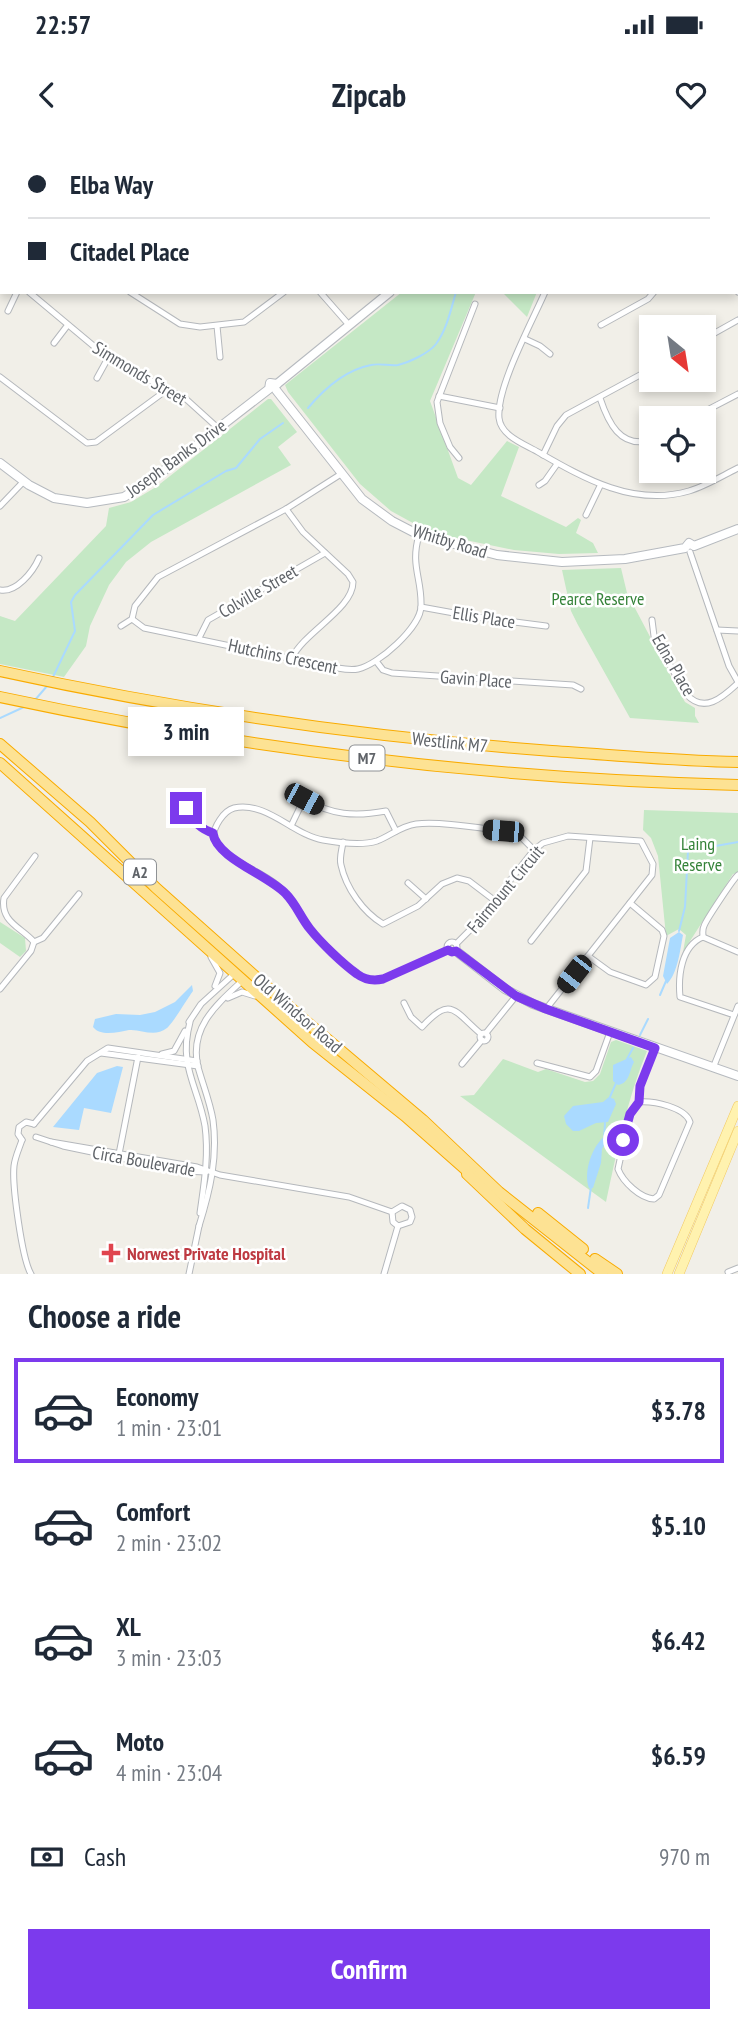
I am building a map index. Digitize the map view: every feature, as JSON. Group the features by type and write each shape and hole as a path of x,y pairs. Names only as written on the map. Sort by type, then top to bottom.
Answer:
{"highway":[{"name":"Westlink M7","path":"0,671 225,714 336,730 494,747 738,762"},
{"name":"Westlink M7","path":"0,696 161,729 295,750 474,770 738,785"},
{"name":"Old Windsor Road","path":"0,744 82,814 312,1042 454,1154 518,1215 592,1274"},
{"name":"Old Windsor Road","path":"0,763 187,930 499,1192 603,1274"},
{"path":"454,1154 617,1274"},
{"path":"454,1154 525,1228 580,1274"},
{"path":"594,1258 623,1274"}],"main road":[{"path":"667,1274 738,1106"},
{"path":"679,1274 738,1131"}],"street":[{"path":"8,312 16,294"},
{"name":"Simmonds Street","path":"31,294 66,326 108,358 186,399 218,428"},
{"path":"133,294 189,327 244,322 281,294"},
{"path":"322,294 349,325"},
{"name":"Joseph Banks Drive","path":"0,463 47,495 70,502 99,503 124,497 154,478 274,387 388,294"},
{"path":"544,294 506,383 500,408 501,425 506,433 600,486 639,495 690,491 738,468"},
{"path":"601,325 652,294"},
{"path":"459,458 450,447 440,423 437,402 475,304"},
{"path":"716,332 738,320"},
{"path":"54,343 66,326"},
{"path":"217,326 220,357"},
{"path":"525,339 550,354"},
{"path":"97,378 108,358"},
{"path":"543,455 556,426 566,415 639,376"},
{"path":"0,377 88,443 96,442 168,389"},
{"name":"Whitby Road","path":"274,387 365,502 392,521 419,535 497,555 562,562 625,559 690,548 738,529"},
{"path":"715,406 738,394"},
{"path":"439,396 500,408"},
{"path":"600,398 608,423 630,440 639,442"},
{"path":"539,485 557,464"},
{"path":"121,626 132,619 135,606 158,577 286,509 341,474"},
{"path":"0,506 24,481"},
{"path":"586,515 600,486"},
{"path":"286,509 303,532 348,573 353,582 349,597 303,641 292,658"},
{"path":"419,535 414,562 421,607"},
{"path":"690,548 729,666 738,682"},
{"name":"Colville Street","path":"199,638 208,620 325,553"},
{"path":"0,590 7,592 13,589 39,558"},
{"name":"Hutchins Crescent","path":"132,619 144,628 345,669 358,669 376,661 411,629 421,607"},
{"name":"Ellis Place","path":"421,607 546,626"},
{"name":"Edna Place","path":"652,620 654,636 686,694 693,701 699,704 711,703 723,697 738,682"},
{"path":"717,630 738,631"},
{"name":"Gavin Place","path":"376,661 383,670 392,674 573,685 581,689"},
{"path":"290,825 304,799 334,813 365,815 386,811 396,831"},
{"path":"186,808 191,818 204,830 213,833"},
{"path":"534,850 520,835 512,832 424,824 414,824 378,841 343,842 312,837 257,810 236,808 226,812 213,833 215,841 232,857 278,886 297,908 310,929 358,975 375,981 383,979 454,948 516,996 738,1076"},
{"name":"Fairmount Circuit","path":"454,948 534,850 555,838 568,836 638,840 647,849 654,870 546,1009"},
{"path":"531,941 586,871 590,838"},
{"path":"343,842 340,861 342,869 364,910 383,924 407,912 442,884 457,878 470,881 494,900"},
{"path":"34,942 7,921 1,911 4,898 35,856"},
{"path":"703,937 704,925 738,875"},
{"path":"408,883 426,899"},
{"path":"0,989 31,951 34,942 43,938 79,894"},
{"path":"588,956 610,972 646,985 655,977 664,936 657,924 630,903"},
{"path":"155,1055 174,1051 218,981 219,970 187,930"},
{"path":"703,937 738,952"},
{"path":"703,937 692,943 684,957 680,997 734,1015"},
{"path":"207,997 243,975"},
{"path":"189,1274 210,1173 213,1118 198,1064 196,1042 206,1017 243,975"},
{"path":"216,1006 237,994 250,994 312,1042"},
{"path":"462,1064 516,996"},
{"path":"404,1003 411,1017 422,1027 438,1010 446,1008 454,1011 483,1036"},
{"path":"713,1068 738,1006"},
{"path":"190,1022 185,1043 186,1063 204,1122 210,1173"},
{"path":"537,1063 583,1077 592,1076 596,1072 610,1032"},
{"path":"34,1124 87,1061 111,1048 186,1063"},
{"path":"639,1102 651,1101 685,1113 691,1122 657,1198 648,1199 621,1176 618,1164 630,1114 639,1102 640,1086 655,1048"},
{"path":"99,1053 198,1064"},
{"path":"119,1155 138,1057"},
{"path":"26,1122 34,1124 37,1129 36,1137 31,1141 22,1140 18,1134 19,1127 26,1122"},
{"name":"Circa Boulevarde","path":"36,1137 63,1146 119,1155 183,1171 337,1194 392,1212"},
{"path":"22,1140 16,1158 14,1178 25,1260 32,1274"},
{"path":"402,1206 410,1210 412,1217 410,1222 398,1226 393,1222 392,1212 402,1206"},
{"path":"384,1274 398,1226"},
{"path":"729,1272 738,1268"}],"green space":[{"path":"399,294 475,294 430,401 458,478 471,485 507,441 519,447 501,496 566,527 578,518 581,520 576,533 593,543 598,553 559,554 514,550 446,536 422,528 391,511 360,484 285,385"},
{"path":"504,294 536,294 527,317"},
{"path":"271,399 297,432 278,447 291,465 151,542 126,562 109,585 90,626 86,646 64,677 0,664 0,616 15,621 106,526 109,508 131,502 156,487"},
{"name":"Pearce Reserve","path":"621,568 627,593 685,702 695,708 699,723 630,718 578,625 571,611 562,570"},
{"name":"Laing Reserve","path":"644,810 738,813 738,873 733,874 683,952 686,935 679,929 666,936 658,856 651,838 643,830"},
{"path":"0,922 25,938 26,951 20,957 0,943"},
{"path":"616,1040 647,1051 628,1106 606,1202 460,1096 474,1095 503,1059 538,1072 546,1069 585,1082 593,1081 600,1074 611,1042"}],"water":[{"path":"679,932 683,935 678,961 667,984 663,976 670,938"},
{"path":"192,985 193,991 173,1021 162,1031 153,1033 129,1030 105,1033 93,1027 95,1019 116,1014 140,1015 155,1012 175,1002"},
{"path":"631,1057 634,1062 629,1076 625,1082 618,1085 613,1081 613,1065"},
{"path":"117,1066 123,1067 111,1113 84,1108 79,1130 53,1127 97,1073"},
{"path":"609,1097 614,1099 616,1104 608,1122 596,1123 579,1131 573,1131 566,1124 564,1116 573,1106 603,1102"},
{"path":"605,1136 609,1136 602,1149 601,1163 593,1188 589,1188 587,1175 590,1160 596,1146"}],"waterway":[{"path":"308,408 328,387 352,371 374,364 398,365 429,351 443,332 455,294"},
{"path":"52,679 75,631 71,602 75,595 153,515 226,471 236,468 260,439 283,423"},
{"path":"35,700 47,686"},
{"path":"0,718 24,707"},
{"path":"679,931 685,907 688,851 738,842"},
{"path":"660,995 666,981"},
{"path":"640,1035 648,1019"},
{"path":"627,1059 633,1048"},
{"path":"610,1097 616,1083"},
{"path":"604,1139 605,1123"},
{"path":"588,1208 591,1187"}],"place":[{"name":"Norwest Private Hospital","path":"111,1253"}],"route":[{"path":"186,808 191,818 204,830 213,833 218,845 232,857 278,886 297,908 310,929 358,975 375,981 448,950 456,951 516,996 655,1048 640,1086 639,1102 630,1114 623,1140"}]}
